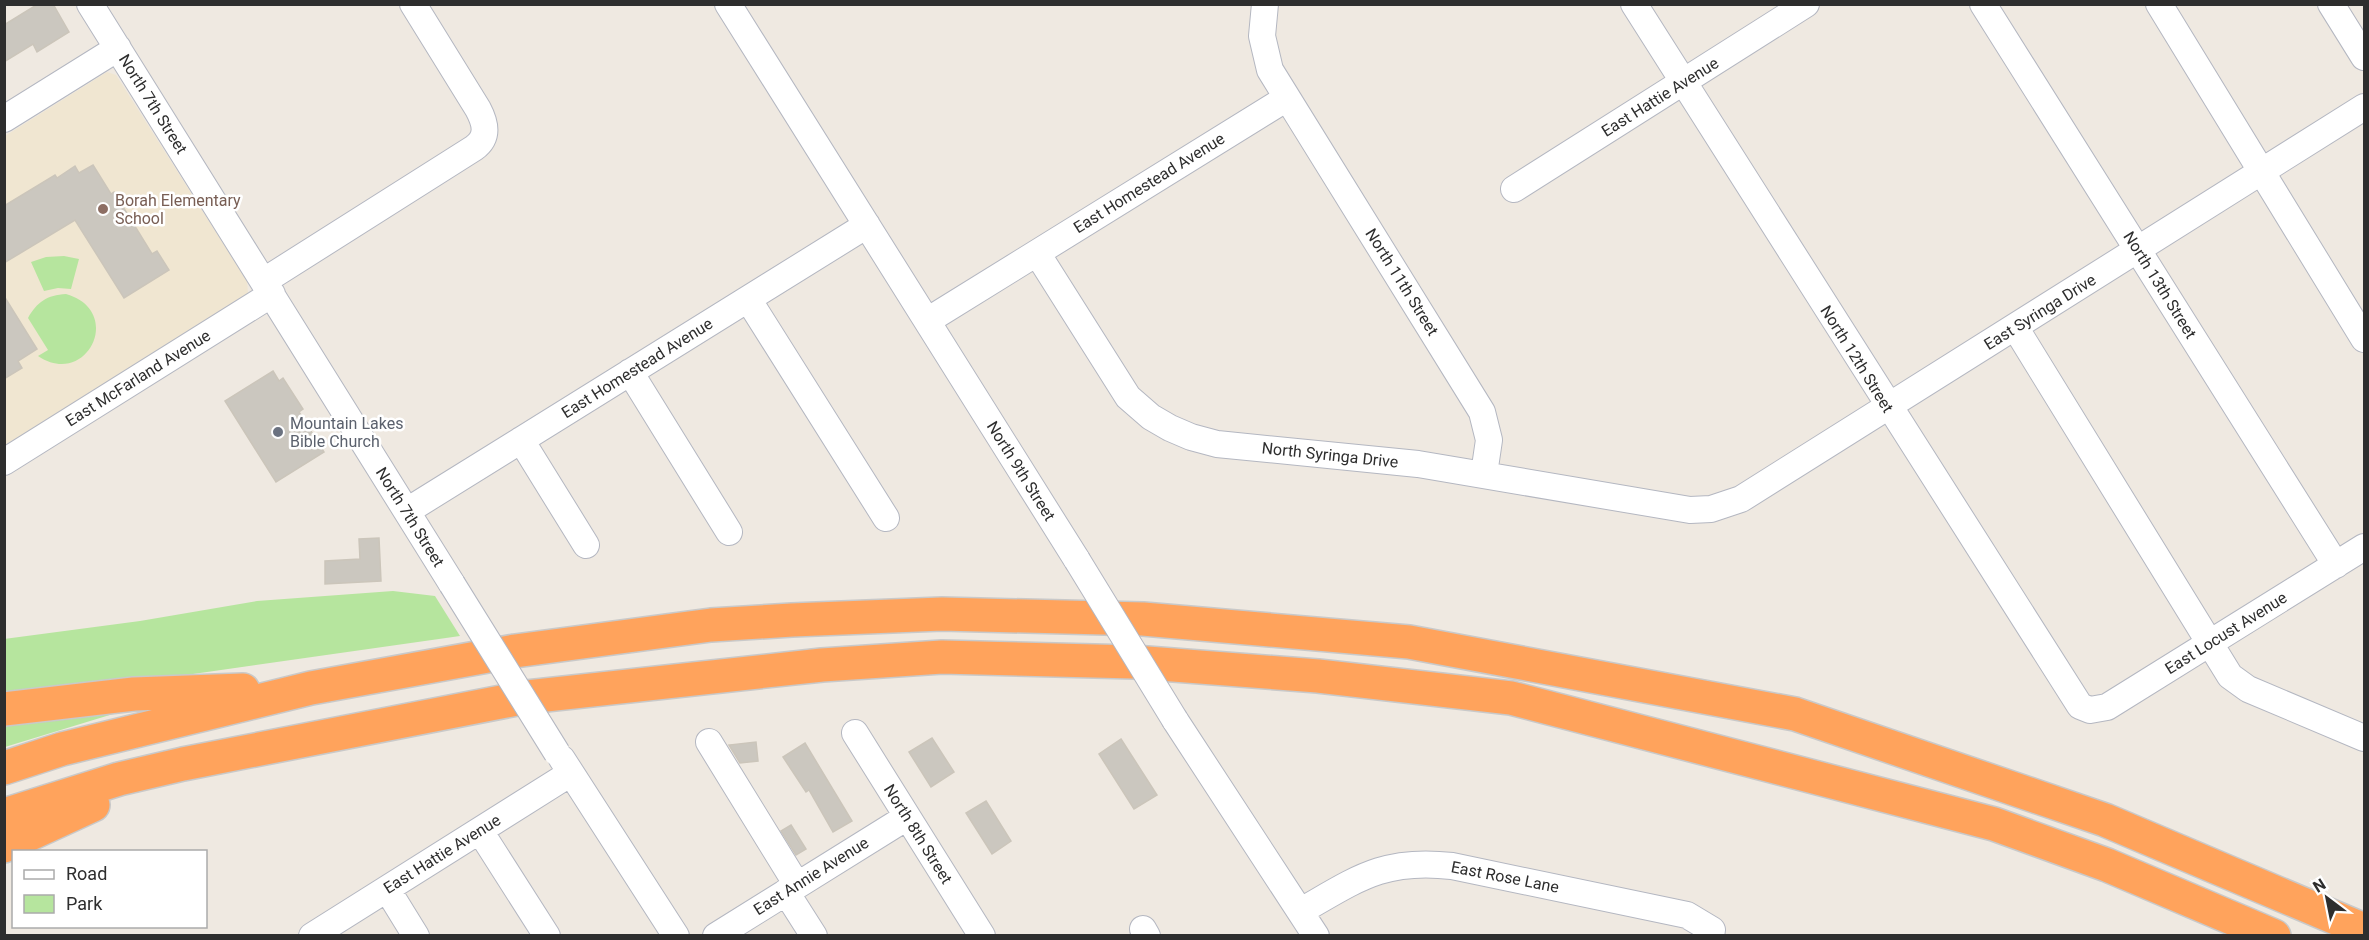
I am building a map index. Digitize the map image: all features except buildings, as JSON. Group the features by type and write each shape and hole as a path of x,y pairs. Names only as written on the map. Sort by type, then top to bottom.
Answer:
{"highway":[{"path":"4,768 62,749 311,688 475,656 711,625 942,614 1143,619 1408,642 1795,714 2022,789 2235,873 2364,930"},
{"path":"4,815 119,779 183,764 528,697 822,665 965,658 1134,662 1318,676 1510,698 1994,824 2107,865 2274,936"},
{"path":"4,709 134,694 311,688"},
{"path":"4,846 183,764"},
{"path":"2235,873 2364,917"}],"street":[{"name":"North 7th Street","path":"90,4 564,763 676,936"},
{"name":"East McFarland Avenue","path":"4,462 268,287 474,148 483,139 486,130 485,122 413,4"},
{"name":"North 9th Street","path":"728,4 1175,720 1316,936"},
{"path":"1265,4 1264,48 1270,70 1287,98"},
{"name":"North 12th Street","path":"1634,4 2075,702 2085,708"},
{"name":"East Hattie Avenue","path":"1514,189 1806,4"},
{"name":"North 13th Street","path":"1983,4 2336,565"},
{"path":"2159,4 2364,339"},
{"path":"2331,4 2364,57"},
{"path":"4,119 118,48"},
{"name":"East Homestead Avenue","path":"927,321 1287,98"},
{"name":"North 11th Street","path":"1287,98 1482,412 1489,440 1484,474"},
{"name":"East Syringa Drive","path":"1711,509 1741,499 2364,107"},
{"name":"East Homestead Avenue","path":"407,511 867,225"},
{"name":"North Syringa Drive","path":"1037,253 1128,397 1151,417 1191,437 1217,444 1418,464 1678,508 1711,509"},
{"path":"748,299 886,518"},
{"path":"2015,327 2230,676 2240,685 2364,738"},
{"path":"630,372 729,532"},
{"path":"521,440 586,545"},
{"name":"East Locust Avenue","path":"2085,708 2107,707 2364,547"},
{"name":"North 8th Street","path":"855,733 982,936"},
{"path":"709,742 792,888 814,936"},
{"name":"East Hattie Avenue","path":"312,936 480,831 564,763"},
{"name":"East Annie Avenue","path":"716,936 907,817"},
{"path":"480,831 547,936"},
{"name":"East Rose Lane","path":"1301,912 1371,873 1408,863 1423,863 1650,906 1688,915 1712,930"},
{"path":"387,889 416,936"}],"shaded area":[{"name":"Borah Elementary School","path":"107,72 116,75 247,281 248,293 5,446 5,136"}],"green space":[{"path":"64,256 79,259 71,289 58,288 44,291 31,262 46,257"},
{"path":"66,294 84,303 93,316 96,330 92,344 84,355 71,363 56,364 38,356 48,350 28,318 43,300"},
{"path":"393,591 435,596 460,636 179,676 5,693 4,639 140,621 257,601"},
{"path":"111,707 113,714 5,747 4,722"}],"place":[{"name":"Borah Elementary School","path":"103,209"},
{"name":"Mountain Lakes Bible Church","path":"278,432"}]}
